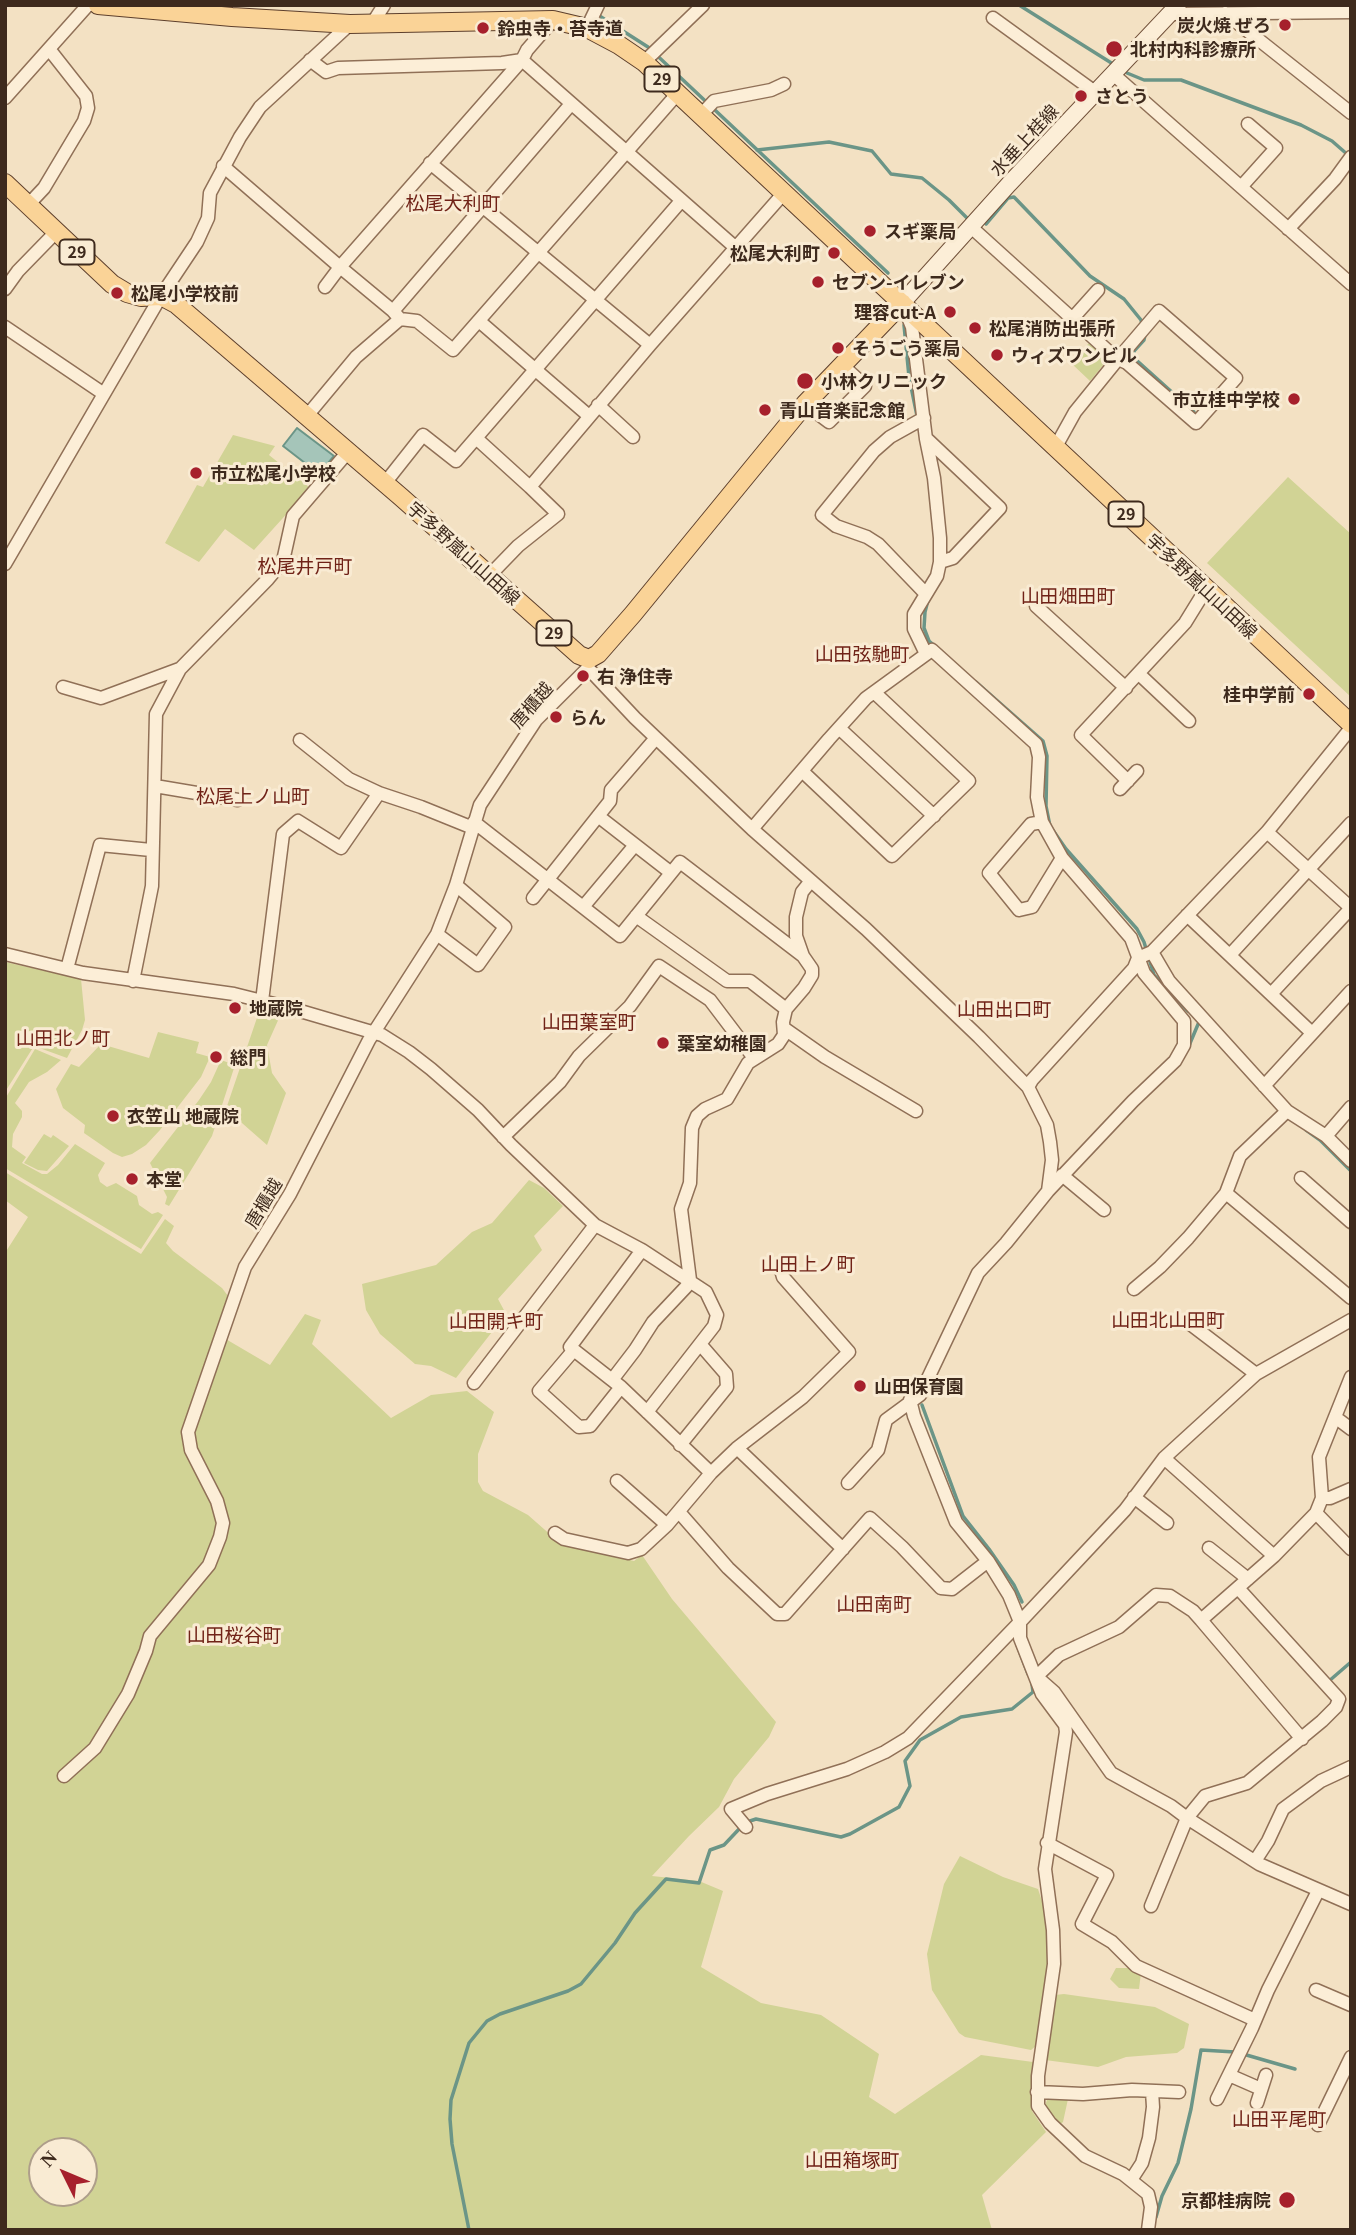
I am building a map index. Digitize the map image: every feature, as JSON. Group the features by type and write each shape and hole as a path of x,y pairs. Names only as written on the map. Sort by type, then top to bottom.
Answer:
{"main road":[{"name":"宇多野嵐山山田線","path":"98,5 350,24 553,20 587,28 619,45 651,56 678,93 783,194 1351,726"},
{"name":"水垂上桂線","path":"902,303 1174,10"},
{"name":"宇多野嵐山山田線","path":"5,183 112,284 127,293 142,297 161,296 176,304 385,483 588,664"},
{"name":"29","path":"588,664 633,614 805,404 902,303"}],"street":[{"path":"5,98 88,5"},
{"path":"372,24 384,5"},
{"path":"587,28 598,5"},
{"path":"651,56 703,5"},
{"path":"1174,10 1225,13 1351,12"},
{"path":"1225,13 1351,113"},
{"path":"993,18 1096,92"},
{"path":"324,287 522,60 527,50 553,20"},
{"path":"5,564 161,296 197,242 208,218 210,193 223,166 260,107 350,24"},
{"path":"28,205 44,188 84,121 88,108 86,96 49,49"},
{"path":"310,60 326,72 338,68 502,63 522,60"},
{"path":"522,60 736,248"},
{"path":"1113,74 1350,283"},
{"path":"701,115 714,101 771,90 784,84"},
{"path":"223,166 397,315 417,321 453,349 678,93"},
{"path":"306,417 356,357 397,315 482,207 571,104"},
{"path":"1241,187 1276,148 1248,124"},
{"path":"1288,229 1335,179 1351,157"},
{"path":"430,163 650,345"},
{"path":"530,487 598,405 783,194"},
{"path":"385,483 423,435 456,461 681,201"},
{"path":"971,227 1072,319 1118,359 1127,363 1196,423 1236,378 1159,311 1118,359 1075,412 1055,448"},
{"path":"5,289 18,271 56,232"},
{"path":"1072,319 1098,290"},
{"path":"902,303 912,327 940,538 937,576 914,614 914,629 926,654"},
{"path":"479,321 589,416"},
{"path":"5,327 104,394"},
{"path":"805,404 829,422 864,386 842,365"},
{"path":"598,405 633,437"},
{"path":"924,418 890,437 874,451 822,515 836,526 867,537 878,544 926,594"},
{"path":"476,438 558,514 518,546 489,576"},
{"path":"926,439 1000,508 953,558 940,562"},
{"path":"133,981 152,886 156,714 180,669 283,561 293,516 347,453"},
{"path":"1128,781 1082,735 1185,624 1206,589"},
{"path":"1036,606 1126,688"},
{"path":"752,829 866,698 932,650 1036,744 1039,757 1037,797 1042,822 1062,858 1131,938 1144,974 1184,1021 1184,1045 1175,1061 1062,1175 978,1273 920,1395 887,1420 878,1450 848,1483"},
{"path":"588,664 656,738 752,829 866,929 1028,1087 1047,1125 1052,1160 1048,1191"},
{"name":"唐櫃越","path":"64,1776 95,1748 128,1694 146,1651 149,1636 195,1584 209,1564 216,1546 223,1523 217,1501 191,1450 188,1432 245,1267 290,1194 369,1040 437,934 456,885 480,805 536,720 588,664"},
{"path":"63,687 101,698 180,669"},
{"path":"1139,674 1189,721"},
{"path":"802,771 892,856 969,781 875,693"},
{"path":"1028,1087 1031,1080 1134,968 1138,958 1152,952 1267,832 1351,726"},
{"path":"839,728 933,816"},
{"path":"533,898 610,802 611,790 656,738"},
{"path":"300,740 349,779 379,793 473,825 620,936 680,862 803,956"},
{"path":"155,786 238,800"},
{"path":"262,1001 283,834 298,821 341,848 379,793"},
{"path":"598,816 670,872"},
{"path":"1042,822 1031,824 989,873 1019,910 1032,906 1062,858"},
{"path":"1230,955 1351,823"},
{"path":"1267,832 1351,908 1271,994"},
{"path":"67,969 100,845 152,850"},
{"path":"583,907 635,845"},
{"path":"573,1351 539,1391 579,1427 590,1426 653,1322 690,1280 681,1209 690,1183 692,1128 697,1116 705,1109 727,1099 748,1063 778,1044 784,1035 786,1009 812,975 812,969 803,956 796,936 796,917 802,892 810,881"},
{"path":"437,934 478,965 505,927 456,885"},
{"path":"1187,915 1312,1033"},
{"path":"636,916 727,981 750,981 786,1009"},
{"path":"1152,952 1168,981 1287,1111 1326,1136 1351,1161"},
{"path":"5,954 67,969 234,994 262,1001 382,1035 431,1069 478,1110 595,1225 642,1250 706,1292 717,1315 714,1326 647,1412"},
{"path":"503,1136 560,1082 579,1056 630,1006 659,966 710,1000 754,1058"},
{"path":"1264,1086 1351,991"},
{"path":"785,1029 916,1111"},
{"path":"1326,1136 1351,1107"},
{"path":"1134,1289 1160,1267 1226,1193 1240,1156 1287,1111"},
{"path":"1062,1175 1104,1210"},
{"path":"1301,1178 1351,1222"},
{"path":"1226,1193 1351,1298"},
{"path":"474,1383 595,1225"},
{"path":"642,1250 570,1347 616,1383 711,1473"},
{"path":"555,1533 564,1539 628,1553 641,1549 667,1525 711,1473 737,1448 803,1397 849,1352 783,1277 781,1270"},
{"path":"744,1823 731,1810 767,1794 846,1769 885,1752 908,1738 1125,1510 1164,1458 1256,1374 1351,1320"},
{"path":"1189,1323 1256,1374"},
{"path":"680,1445 727,1387 726,1374 700,1344"},
{"path":"1201,1620 1274,1556 1316,1513 1322,1498 1319,1457 1351,1377"},
{"path":"910,1401 956,1522 988,1561 1009,1595 1020,1622 1020,1638 1042,1694 1065,1725 1045,1869 1053,1930 1054,1964 1037,2092 1038,2106 1050,2123 1085,2157 1124,2174 1147,2194 1151,2207 1148,2230"},
{"path":"1335,1417 1351,1429"},
{"path":"737,1448 843,1549"},
{"path":"1164,1458 1274,1556"},
{"path":"617,1481 667,1525"},
{"path":"1322,1498 1330,1498 1351,1489"},
{"path":"1134,1497 1167,1522"},
{"path":"679,1512 728,1568 777,1614 785,1614 870,1518 941,1588 952,1589 988,1561"},
{"path":"1316,1513 1351,1549"},
{"path":"1151,1906 1187,1818 1205,1797 1247,1783 1322,1721 1336,1707 1339,1699 1243,1583 1209,1548"},
{"path":"1037,1676 1059,1655 1119,1627 1156,1595 1170,1596 1193,1611 1302,1738"},
{"path":"1037,1676 1054,1692 1111,1773 1171,1805 1255,1861 1351,1905"},
{"path":"1255,1861 1268,1842 1283,1810 1321,1781 1351,1767"},
{"path":"1047,1843 1107,1875 1082,1924 1112,1942 1136,1965 1255,2020"},
{"path":"1217,2099 1318,1891"},
{"path":"1316,1990 1351,2004"},
{"path":"1318,2125 1351,2057"},
{"path":"1229,2075 1261,2089"},
{"path":"1257,2104 1266,2075"},
{"path":"1131,2180 1142,2164 1149,2137 1152,2091"},
{"path":"1037,2092 1179,2092"}],"green space":[{"path":"1089,343 1103,355 1104,364 1090,381 1071,363"},
{"path":"233,435 275,446 269,455 310,488 254,550 225,529 199,562 165,543 197,485 203,487"},
{"path":"1288,477 1351,534 1351,697 1207,563"},
{"path":"5,962 81,979 85,1020 67,1058 34,1046 5,1092"},
{"path":"261,1006 280,1016 267,1045 272,1073 286,1093 267,1145 226,1109"},
{"path":"158,1032 199,1042 196,1053 210,1057 201,1077 160,1130 146,1145 122,1157 84,1133 85,1125 63,1108 56,1089 71,1064 79,1067 101,1044 149,1058"},
{"path":"35,1049 61,1060 29,1082 15,1103 22,1111 22,1117 13,1134 12,1147 26,1157 22,1163 42,1174 47,1174 58,1165 75,1144 105,1163 98,1175 100,1182 107,1187 116,1183 137,1196 139,1205 152,1214 158,1212 163,1215 141,1249 5,1168 5,1099"},
{"path":"221,1060 235,1065 212,1136 169,1206 165,1204 167,1197 150,1163 199,1100"},
{"path":"44,1134 51,1138 53,1135 69,1146 47,1171 24,1163"},
{"path":"5,1172 141,1254 165,1219 174,1226 166,1243 222,1288 234,1304 224,1338 270,1365 305,1314 321,1320 312,1344 391,1418 431,1395 467,1391 494,1412 478,1454 478,1482 483,1491 528,1515 561,1544 634,1561 642,1555 672,1599 776,1722 769,1737 734,1779 719,1807 652,1876 699,1881 723,1891 701,1967 761,2003 821,2015 879,2054 869,2097 895,2114 981,2055 1033,2062 1032,2111 1046,2132 982,2195 992,2230 5,2230 5,1253 28,1217 5,1200"},
{"path":"529,1180 544,1188 563,1206 534,1236 542,1250 498,1299 506,1314 456,1378 431,1366 415,1364 380,1334 366,1310 362,1284 436,1265 472,1232 492,1223"},
{"path":"960,1856 1003,1877 1038,1889 1047,1917 1048,1952 1037,2045 1031,2050 965,2037 959,2033 932,1990 927,1954 944,1884"},
{"path":"1116,1968 1130,1968 1141,1973 1139,1989 1119,1988 1110,1979"},
{"path":"1055,1995 1155,2007 1189,2024 1184,2048 1177,2053 1126,2057 1098,2067 1045,2060"},
{"path":"1048,2097 1068,2099 1063,2122 1059,2125 1045,2106"}],"shaded area":[{"path":"297,428 334,456 318,475 283,446"}],"waterway":[{"path":"1019,5 1113,64"},
{"path":"598,15 648,47 888,273"},
{"path":"1127,73 1144,80 1181,80 1301,125 1332,141 1348,155"},
{"path":"757,150 829,142 872,151 891,174 922,178 968,219"},
{"path":"986,224 1008,198 1014,197 1090,276 1124,299 1142,324"},
{"path":"904,325 909,377 917,416"},
{"path":"1145,335 1134,351 1134,358 1194,412"},
{"path":"928,600 924,628 929,641 936,647"},
{"path":"976,682 1043,741 1047,756 1046,806 1050,826 1066,849 1137,929 1154,975 1188,1011"},
{"path":"1188,1048 1199,1022"},
{"path":"1306,1130 1351,1171"},
{"path":"922,1405 963,1516 1014,1585 1022,1602"},
{"path":"1017,1645 1028,1674"},
{"path":"1329,1681 1351,1662"},
{"path":"747,1822 756,1819 841,1837 850,1834 899,1807 910,1786 905,1761 920,1740 961,1717 1012,1709 1033,1692 1032,1684"},
{"path":"469,2230 452,2144 450,2119 451,2100 469,2043 487,2021 500,2014 581,1984 615,1943 635,1913 666,1879 699,1883 710,1850 724,1845 741,1827"},
{"path":"1156,2217 1162,2196 1178,2163 1201,2050 1235,2052"},
{"path":"1243,2054 1295,2069"}],"place":[{"name":"炭火焼 ぜろ","path":"1285,25"},
{"name":"鈴虫寺・苔寺道","path":"483,28"},
{"name":"北村内科診療所","path":"1114,49"},
{"name":"さとう","path":"1081,96"},
{"name":"スギ薬局","path":"870,231"},
{"name":"松尾大利町","path":"834,253"},
{"name":"セブン-イレブン","path":"818,282"},
{"name":"松尾小学校前","path":"117,293"},
{"name":"理容cut-A","path":"950,312"},
{"name":"松尾消防出張所","path":"975,328"},
{"name":"そうごう薬局","path":"838,348"},
{"name":"ウィズワンビル","path":"997,355"},
{"name":"小林クリニック","path":"805,381"},
{"name":"市立桂中学校","path":"1294,399"},
{"name":"青山音楽記念館","path":"765,410"},
{"name":"市立松尾小学校","path":"196,473"},
{"name":"右 浄住寺","path":"583,676"},
{"name":"桂中学前","path":"1309,694"},
{"name":"らん","path":"556,717"},
{"name":"地蔵院","path":"235,1008"},
{"name":"葉室幼稚園","path":"663,1043"},
{"name":"総門","path":"216,1057"},
{"name":"衣笠山 地蔵院","path":"113,1116"},
{"name":"本堂","path":"132,1179"},
{"name":"山田保育園","path":"860,1386"},
{"name":"京都桂病院","path":"1287,2200"}],"district":[{"name":"松尾大利町","path":"453,203"},
{"name":"松尾井戸町","path":"305,566"},
{"name":"山田畑田町","path":"1068,596"},
{"name":"山田弦馳町","path":"862,654"},
{"name":"松尾上ノ山町","path":"253,796"},
{"name":"山田出口町","path":"1004,1009"},
{"name":"山田葉室町","path":"589,1022"},
{"name":"山田北ノ町","path":"63,1038"},
{"name":"山田上ノ町","path":"808,1264"},
{"name":"山田北山田町","path":"1168,1320"},
{"name":"山田開キ町","path":"496,1321"},
{"name":"山田南町","path":"874,1604"},
{"name":"山田桜谷町","path":"234,1635"},
{"name":"山田平尾町","path":"1279,2119"},
{"name":"山田箱塚町","path":"852,2160"}]}
